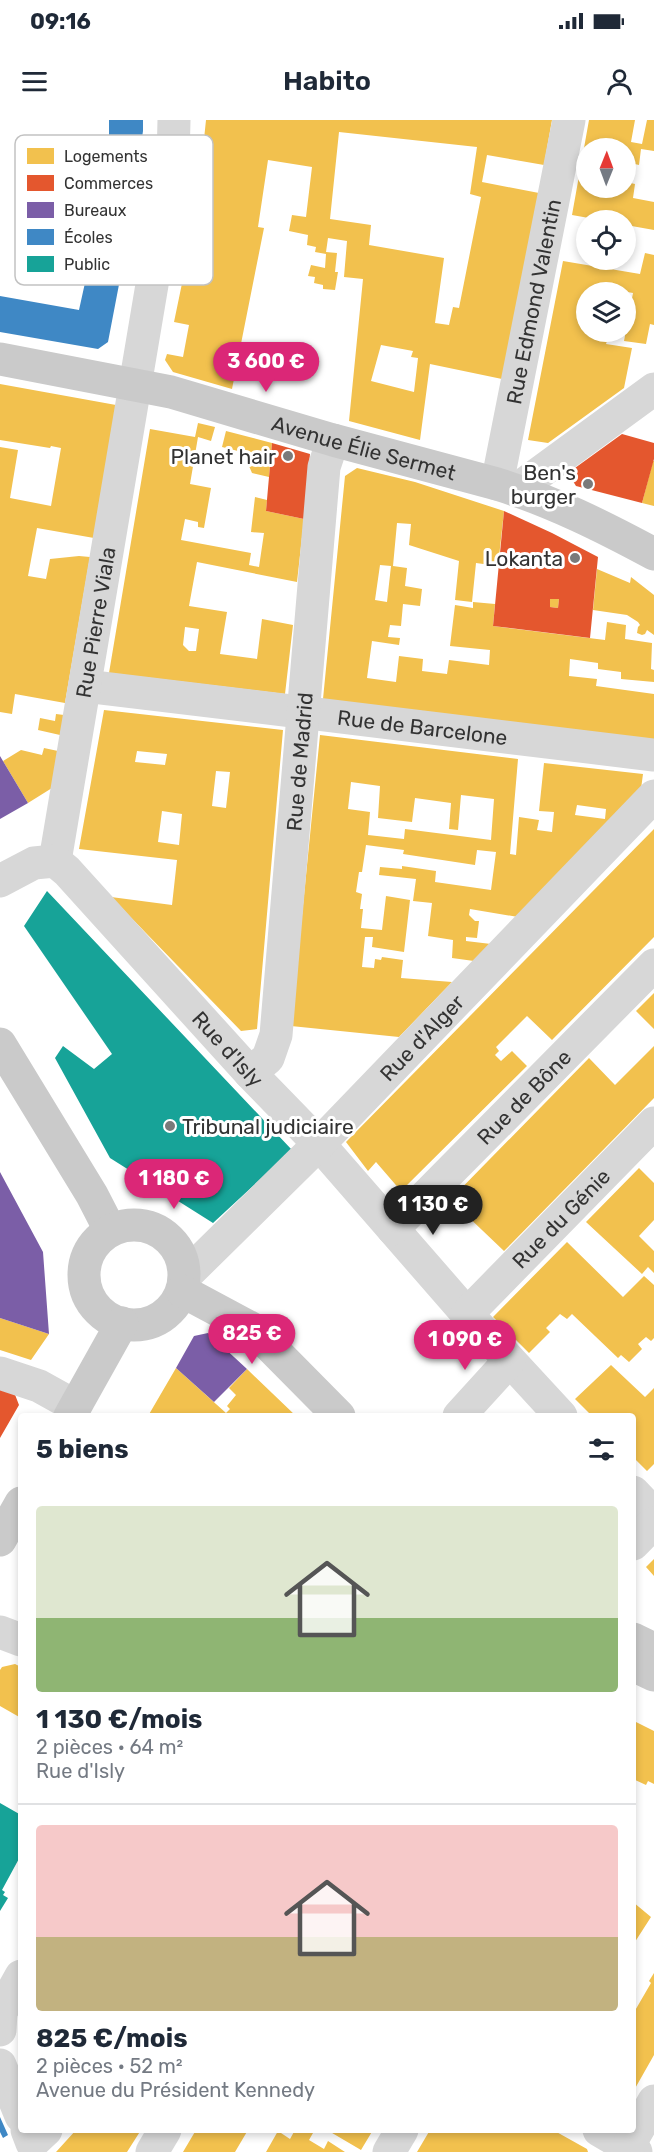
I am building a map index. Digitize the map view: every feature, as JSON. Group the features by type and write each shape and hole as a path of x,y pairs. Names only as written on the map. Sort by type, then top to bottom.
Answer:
{"main road":[{"name":"Avenue Élie Sermet","path":"0,359 171,392 333,440 507,487 600,526 654,554"},
{"path":"1,1048 92,1195 110,1230"},
{"path":"132,1225 154,1228 167,1236 177,1248 183,1261 184,1284 177,1302 158,1319 134,1325 122,1323 108,1317 97,1308 84,1281 85,1266 89,1252 110,1230 132,1225"},
{"path":"184,1284 253,1329 336,1413"},
{"path":"73,1411 122,1323"},
{"path":"0,1540 13,1504"},
{"path":"636,1640 654,1649"},
{"path":"636,1667 654,1676"}],"street":[{"name":"Rue Pierre Viala","path":"174,120 174,135"},
{"name":"Rue Edmond Valentin","path":"507,487 569,120"},
{"name":"Rue Pierre Viala","path":"55,861 153,285"},
{"path":"507,487 654,389"},
{"name":"Rue de Madrid","path":"250,1073 268,1058 276,1035 324,467 333,440"},
{"name":"Rue de Barcelone","path":"85,686 654,755"},
{"name":"Rue d'Alger","path":"184,1284 654,796"},
{"path":"0,881 34,863 55,861"},
{"name":"Rue d'Isly","path":"55,861 68,872 250,1073 319,1144 467,1314 558,1413"},
{"name":"Rue de Bône","path":"393,1229 654,965"},
{"name":"Rue du Génie","path":"467,1314 648,1140"},
{"path":"462,1413 509,1361"},
{"path":"0,1373 39,1386 73,1411"},
{"path":"636,1495 654,1514"},
{"path":"636,1541 654,1523"},
{"path":"0,1632 18,1639"},
{"path":"0,2030 2,2012 18,1982"},
{"path":"0,2065 18,2103"},
{"path":"604,2133 629,2150 654,2101"},
{"path":"152,2152 163,2133"},
{"path":"389,2152 400,2133"}],"building: Logements":[{"path":"206,120 552,120 544,165 487,155 482,182 539,193 502,379 430,364 420,440 349,421 363,279 344,277 347,241 328,238 326,252 337,253 335,272 338,272 335,290 323,289 323,285 314,283 315,277 308,276 311,265 325,268 326,254 315,252 316,247 307,245 308,235 289,231 292,215 306,217 312,167 268,160 258,227 264,228 232,389 173,372 165,360 167,354 183,357 189,325 174,322 182,285 213,285 213,135 204,135","holes":["339,132 477,147 470,194 481,197 459,308 453,307 449,325 435,323 444,258 369,245 371,225 330,219","381,345 413,351 411,357 418,358 414,392 371,381"]},
{"path":"589,120 635,120 632,138 586,138"},
{"path":"647,120 654,120 654,151 641,149 639,165 636,164 636,143 642,144"},
{"path":"576,193 576,198 633,198 654,202 654,230 636,227 636,210 576,210 576,216 572,215"},
{"path":"645,253 654,255 654,325 650,324 646,344 631,342 636,342 636,282 576,282 576,342 607,342 606,344 632,348 624,388 548,443 528,440 563,261 576,263 576,270 616,270 640,274"},
{"path":"0,384 116,405 94,538 37,528 28,576 46,579 50,559 90,557 65,703 15,694 12,714 0,712 0,447 18,450 10,498 51,506 61,448 0,440"},
{"path":"198,423 215,427 211,441 198,437 190,484 211,488 204,528 198,527 198,522 185,519 181,540 251,553 249,565 259,567 264,533 251,532 255,497 267,500 266,511 304,519 297,582 197,562 189,606 227,612 220,654 257,659 262,619 293,625 285,694 109,673 150,429 195,437","holes":["185,627 199,629 196,651 189,651 183,645"]},
{"path":"226,431 272,443 269,477 252,473 249,466 250,454 222,447"},
{"path":"654,461 654,506 642,503"},
{"path":"357,468 415,482 504,511 498,566 476,563 472,602 455,600 459,561 409,545 411,524 397,523 393,566 407,568 405,586 422,589 420,606 403,604 401,626 390,625 388,637 400,638 399,645 372,641 367,678 396,682 399,656 423,659 422,671 447,674 449,660 489,665 490,650 450,646 455,605 473,608 473,602 495,604 493,626 605,640 607,622 626,625 625,639 652,643 651,669 654,670 654,682 621,679 621,672 598,669 598,663 570,659 569,676 597,679 596,686 654,694 654,740 323,699 345,476","holes":["380,565 391,566 387,602 375,600"]},
{"path":"597,569 630,583 631,577 654,595 654,635 647,630 642,635 637,633 640,625 627,615 593,610"},
{"path":"550,599 559,599 558,608 550,607"},
{"path":"104,710 283,730 257,1029 241,1031 111,897 172,905 177,860 79,849","holes":["137,751 167,754 165,765 135,762","216,771 230,772 226,808 212,806","162,811 182,814 179,845 158,842"]},
{"path":"56,714 64,715 60,735 38,730 40,718 55,721"},
{"path":"320,735 518,759 510,854 516,855 519,817 539,820 537,830 552,832 554,812 539,811 544,763 643,774 641,789 518,917 470,909 469,915 475,921 479,921 477,938 466,937 466,941 491,944 474,961 452,958 453,940 428,936 432,903 413,901 416,879 379,875 380,867 402,869 402,866 436,871 435,882 491,890 496,852 477,850 475,865 403,854 404,850 366,845 356,892 362,894 361,928 382,930 386,896 410,900 404,952 372,947 373,937 365,937 362,967 374,968 375,959 381,960 382,957 403,960 401,978 452,982 399,1037 291,1026","holes":["351,782 380,786 378,818 412,822 415,798 451,803 449,829 458,830 461,795 494,799 491,840 405,829 404,839 368,835 370,812 348,809","577,805 606,809 605,819 575,815"]},
{"path":"44,748 58,751 52,788 28,803 3,761 21,750 42,755"},
{"path":"654,829 654,937 552,1040 527,1016 496,1047 499,1051 495,1055 501,1061 512,1051 527,1066 401,1191 376,1162 368,1171 346,1142"},
{"path":"654,993 654,1029 636,1011"},
{"path":"654,1046 654,1098 504,1251 461,1210 454,1217 443,1207 589,1058 615,1085"},
{"path":"639,1168 654,1183 654,1220 639,1236 654,1251 654,1273 648,1267 642,1274 586,1222"},
{"path":"567,1242 623,1297 644,1276 654,1285 654,1338 651,1341 646,1337 638,1344 642,1349 629,1362 621,1355 618,1358 572,1314 567,1319 560,1314 546,1328 550,1332 529,1353 493,1317"},
{"path":"0,1318 49,1334 31,1360 0,1350"},
{"path":"611,1365 645,1397 654,1388 654,1464 647,1471 636,1460 636,1413 589,1413 575,1399"},
{"path":"176,1368 226,1413 150,1413"},
{"path":"247,1369 293,1413 226,1413 230,1409 227,1406 236,1395 229,1388"},
{"path":"654,1559 654,1576 646,1567"},
{"path":"18,1666 18,1716 0,1706 0,1670 2,1667"},
{"path":"636,1722 654,1731 654,1784 648,1781 646,1785 636,1780"},
{"path":"636,1904 651,1917 636,1940"},
{"path":"654,1973 654,2055 636,2087 636,2009 651,1983 649,1981"},
{"path":"73,2133 139,2133 127,2152 56,2152"},
{"path":"194,2133 246,2133 235,2152 183,2152"},
{"path":"277,2133 290,2139 293,2133 313,2133 309,2140 324,2149 328,2141 345,2152 266,2152"},
{"path":"332,2133 371,2133 361,2150"},
{"path":"428,2133 558,2133 587,2149 588,2152 417,2152"}],"building: Commerces":[{"path":"622,434 654,443 654,459 642,503 576,486 568,473"},
{"path":"272,443 310,454 304,519 266,511"},
{"path":"504,511 598,557 590,638 493,626","holes":["550,599 559,599 558,608 550,607"]},
{"path":"0,1388 14,1392 19,1405 0,1438"}],"building: Bureaux":[{"path":"0,756 28,803 0,819"},
{"path":"0,1172 43,1252 49,1334 0,1318"},
{"path":"208,1333 247,1369 214,1402 176,1368 194,1336"}],"building: Écoles":[{"path":"109,120 143,120 142,135 109,135"},
{"path":"85,285 119,285 108,342 98,349 0,332 0,296 79,310"},
{"path":"0,2117 8,2135 3,2138 0,2132"}],"building: Public":[{"path":"47,891 292,1150 213,1223 110,1158 55,1058 63,1046 94,1069 112,1054 24,926"},
{"path":"0,1803 18,1813 18,1861 2,1890 5,1892 3,1895 8,1898 0,1911"}],"place":[{"name":"Planet hair","path":"288,456"},
{"name":"Ben's burger","path":"588,484"},
{"name":"Lokanta","path":"575,558"},
{"name":"Tribunal judiciaire","path":"170,1126"}]}
